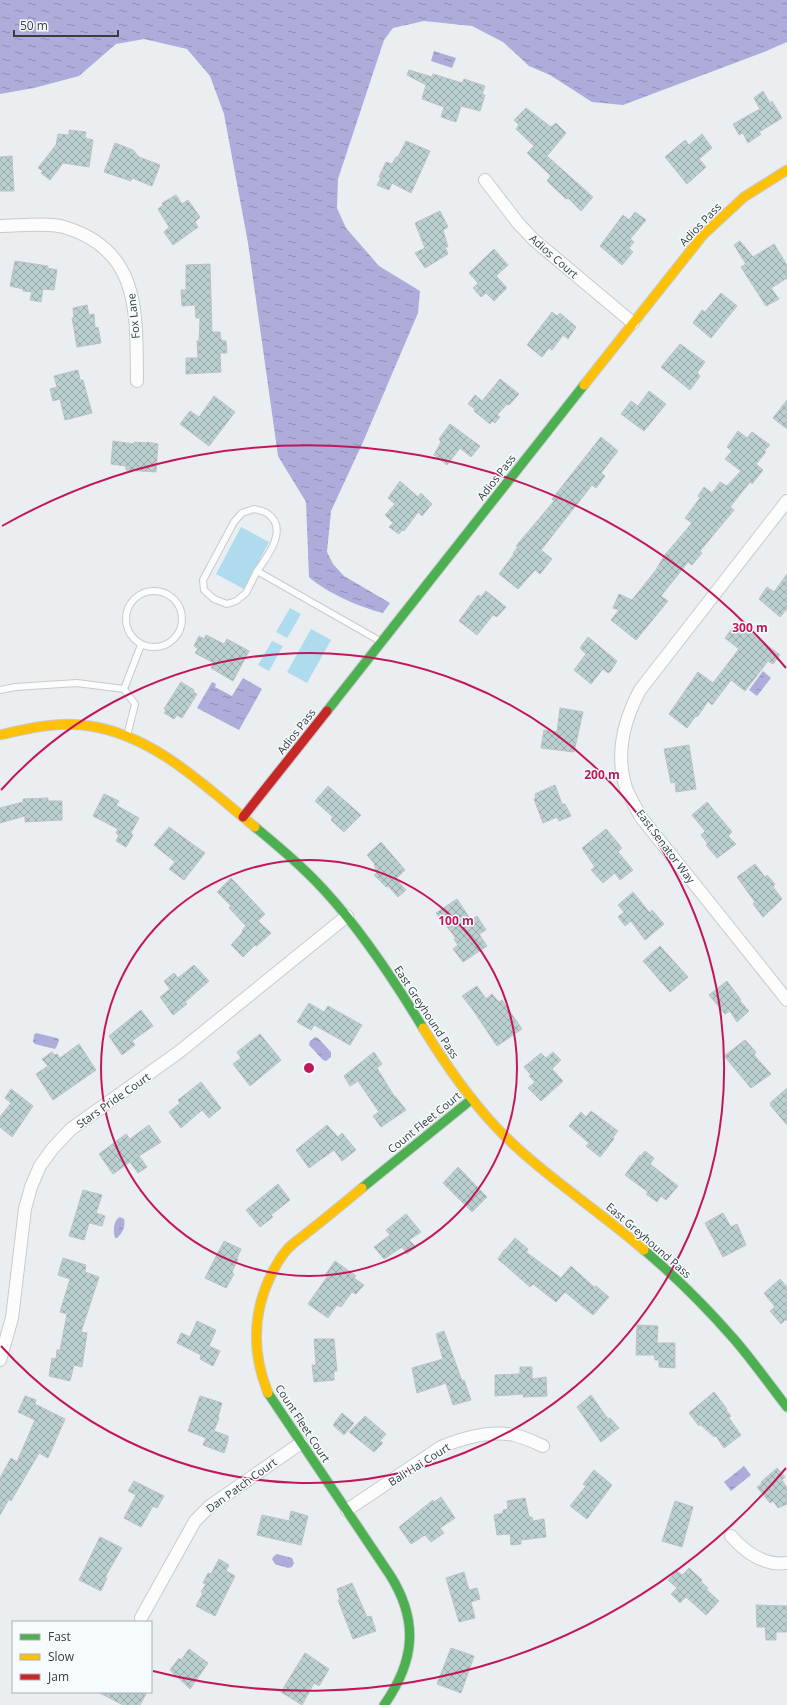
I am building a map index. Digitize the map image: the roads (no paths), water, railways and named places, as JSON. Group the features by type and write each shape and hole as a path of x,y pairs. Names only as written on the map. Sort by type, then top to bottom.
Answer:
{"street":[{"name":"Adios Pass","path":"243,817 703,235 744,198 787,170"},
{"name":"Adios Court","path":"485,180 518,223 534,240 633,323"},
{"name":"Fox Lane","path":"0,226 64,227 86,236 97,243 116,262 125,275 134,303 137,381"},
{"name":"East Senator Way","path":"787,501 640,690 630,708 623,730 621,751 622,768 626,788 640,816 787,1000"},
{"name":"East Greyhound Pass","path":"0,735 60,725 91,726 127,737 161,755 187,772 301,866 324,889 347,916 388,974 452,1073 472,1099 498,1128 528,1156 633,1239 694,1296 728,1332 787,1407"},
{"name":"Stars Pride Court","path":"0,1360 12,1318 25,1209 31,1187 40,1166 53,1148 71,1129 179,1052 347,916"},
{"name":"Count Fleet Court","path":"384,1705 396,1688 404,1668 410,1636 408,1616 404,1600 390,1575 268,1392 260,1373 255,1351 255,1318 266,1283 285,1251 472,1099"},
{"name":"Bali Hai Court","path":"347,1510 441,1447 458,1440 476,1436 497,1434 514,1435 543,1446"},
{"name":"Dan Patch Court","path":"141,1618 189,1531 200,1516 210,1506 301,1443"},
{"path":"731,1536 743,1549 764,1561 787,1563"}],"lane":[{"path":"254,508 268,513 275,521 278,530 274,544 257,571 246,593 236,601 226,604 214,599 204,590 203,580 234,522 242,513 254,508"},
{"path":"257,571 382,642"},
{"path":"158,592 171,597 178,603 182,612 183,622 178,634 168,644 159,648 149,648 141,645 133,639 128,631 126,613 130,604 136,597 144,593 158,592"},
{"path":"124,689 141,645"},
{"path":"0,690 15,687 77,683 124,689 135,704 127,737"}],"water":[{"path":"0,0 787,0 787,42 623,105 592,102 550,75 529,66 503,42 472,26 424,21 393,28 384,40 338,179 337,208 346,228 379,266 420,291 418,313 363,442 331,511 327,552 333,564 344,576 390,603 383,613 344,599 325,589 309,577 306,502 278,456 248,243 224,114 210,76 187,49 144,39 116,44 79,76 34,88 0,94"},
{"path":"434,51 456,58 452,68 431,61"},
{"path":"763,671 771,678 757,696 749,690"},
{"path":"243,678 262,689 239,730 197,708 212,682 216,684 215,687 232,696"},
{"path":"36,1033 57,1038 59,1040 55,1049 35,1044 33,1042 34,1035"},
{"path":"315,1037 318,1038 331,1052 331,1057 326,1061 323,1060 309,1045 310,1041"},
{"path":"120,1217 124,1219 124,1227 117,1238 115,1238 115,1223"},
{"path":"744,1466 751,1475 731,1491 724,1482"},
{"path":"277,1554 292,1558 294,1563 292,1567 288,1568 275,1564 272,1559"}]}
